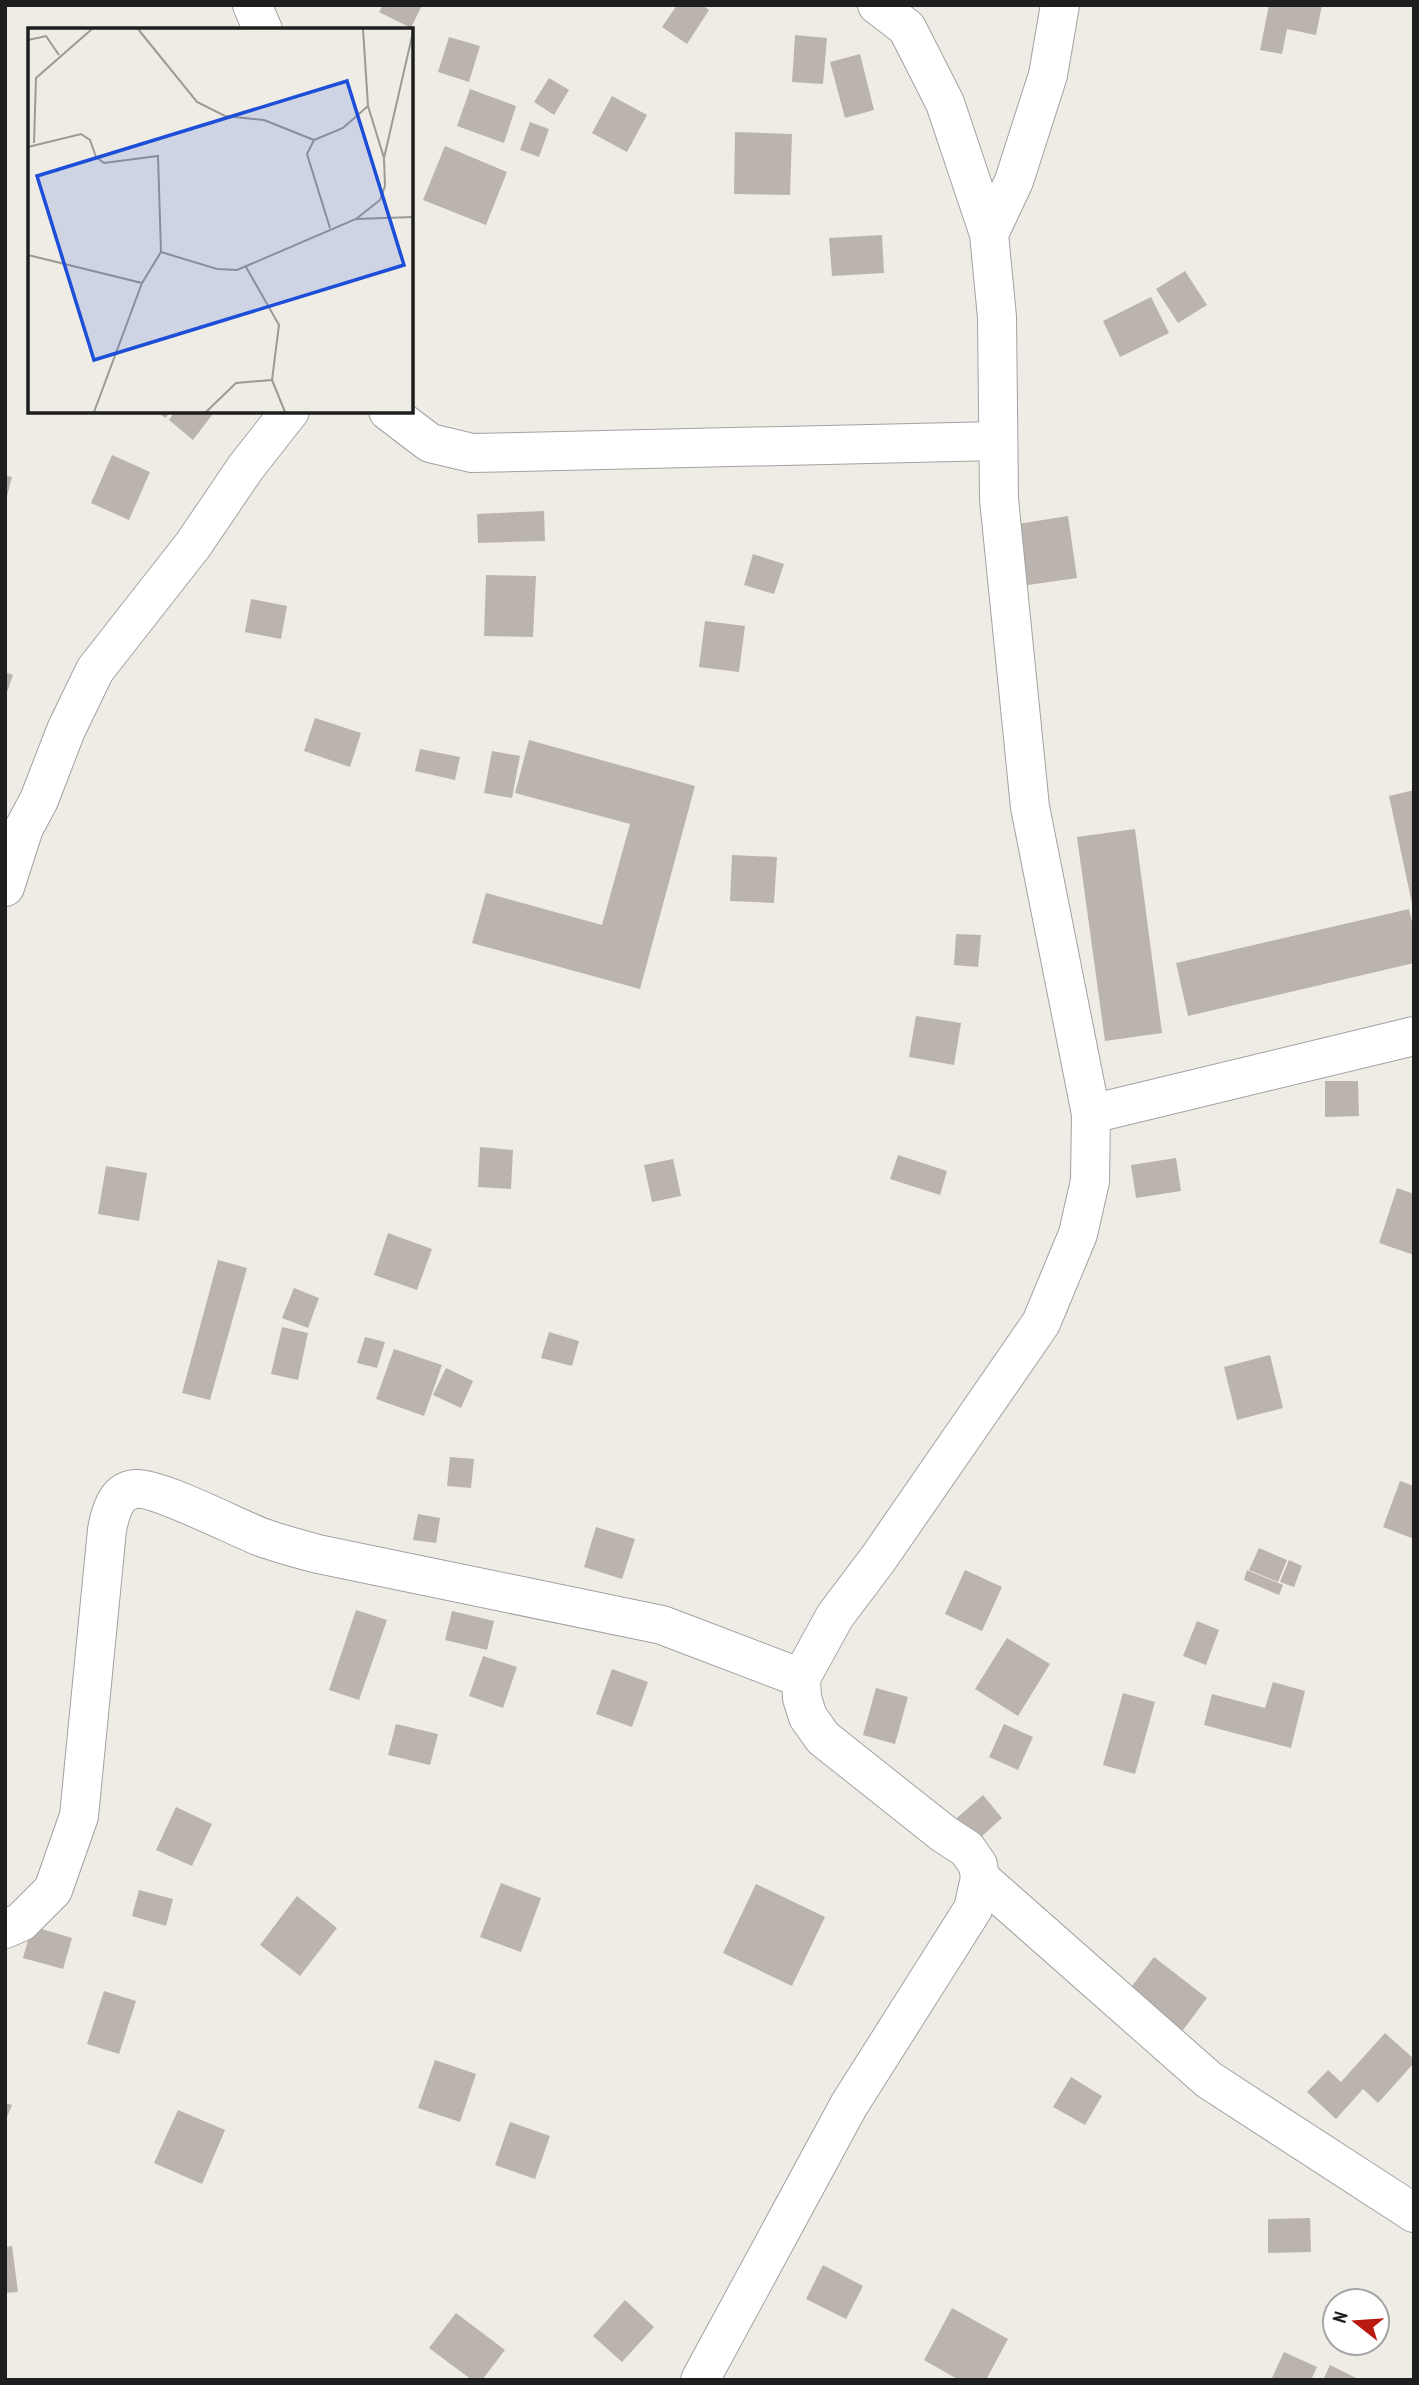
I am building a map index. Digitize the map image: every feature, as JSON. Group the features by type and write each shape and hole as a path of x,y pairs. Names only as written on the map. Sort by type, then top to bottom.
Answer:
{"street":[{"path":"252,5 261,28"},
{"path":"700,2380 849,2105 973,1909 980,1878 978,1865 967,1849 944,1834 823,1738 808,1717 802,1698 801,1678 835,1616 878,1559 1041,1323 1078,1234 1090,1181 1091,1114 1030,807 999,499 997,317 989,234 945,103 907,28 877,5"},
{"path":"989,234 1014,181 1048,75 1060,5"},
{"path":"5,887 24,828 39,800 65,730 95,670 193,545 246,467 288,413"},
{"path":"391,413 430,443 472,453 999,442"},
{"path":"1091,1114 1414,1036"},
{"path":"5,1930 21,1922 53,1890 79,1816 107,1530 111,1510 121,1494 136,1488 158,1493 263,1538 318,1554 662,1625 801,1678"},
{"path":"980,1878 1209,2080 1414,2213"}],"building":[{"path":"383,5 422,5 411,28 379,12"},
{"path":"677,5 702,5 709,10 687,44 662,27"},
{"path":"1269,5 1322,5 1316,35 1287,29 1282,54 1260,50"},
{"path":"795,35 827,38 823,84 792,82"},
{"path":"449,37 480,46 469,82 438,72"},
{"path":"860,54 874,110 845,118 830,62"},
{"path":"549,78 569,90 554,115 534,102"},
{"path":"470,89 516,106 504,143 457,126"},
{"path":"612,96 647,115 627,152 592,133"},
{"path":"530,122 549,129 539,157 520,150"},
{"path":"735,132 792,134 790,195 734,194"},
{"path":"445,146 507,172 486,225 423,200"},
{"path":"882,235 884,273 832,276 829,238"},
{"path":"1185,271 1207,305 1178,323 1156,289"},
{"path":"1151,297 1169,333 1120,357 1103,321"},
{"path":"174,413 213,413 193,440 169,420"},
{"path":"112,455 150,472 129,520 91,503"},
{"path":"5,475 12,477 6,500 5,500"},
{"path":"544,511 545,541 478,543 477,514"},
{"path":"1068,516 1077,578 1021,586 1012,525"},
{"path":"753,554 784,564 774,594 744,585"},
{"path":"486,575 536,576 533,637 484,636"},
{"path":"251,599 287,606 281,639 245,632"},
{"path":"705,621 745,626 739,672 699,667"},
{"path":"5,672 13,675 6,695 5,695"},
{"path":"315,718 361,733 350,767 304,751"},
{"path":"529,740 695,786 640,989 472,943 486,893 602,925 630,824 515,793"},
{"path":"420,749 460,757 455,780 415,771"},
{"path":"492,751 520,756 512,798 484,793"},
{"path":"1414,790 1414,908 1413,908 1389,796"},
{"path":"1135,829 1162,1033 1105,1041 1077,837"},
{"path":"732,855 777,857 774,903 730,901"},
{"path":"1409,909 1414,930 1414,963 1188,1016 1176,963"},
{"path":"956,934 981,935 978,967 954,965"},
{"path":"916,1016 961,1023 954,1065 909,1057"},
{"path":"1325,1081 1358,1081 1359,1116 1325,1117"},
{"path":"480,1147 513,1150 511,1189 478,1187"},
{"path":"898,1155 947,1171 940,1195 890,1179"},
{"path":"1176,1158 1181,1191 1136,1198 1131,1165"},
{"path":"673,1159 681,1196 652,1202 644,1165"},
{"path":"106,1166 147,1173 139,1221 98,1214"},
{"path":"1397,1188 1414,1194 1414,1255 1379,1243"},
{"path":"388,1233 432,1249 417,1290 374,1275"},
{"path":"218,1260 247,1268 210,1400 182,1393"},
{"path":"294,1288 319,1298 308,1328 282,1318"},
{"path":"282,1327 308,1333 298,1380 271,1374"},
{"path":"549,1332 579,1341 572,1366 541,1358"},
{"path":"365,1337 385,1342 377,1368 357,1363"},
{"path":"394,1349 442,1365 424,1416 376,1399"},
{"path":"1270,1355 1283,1408 1237,1420 1224,1367"},
{"path":"446,1368 473,1381 461,1408 433,1395"},
{"path":"450,1457 474,1459 471,1488 447,1486"},
{"path":"1400,1481 1414,1486 1414,1539 1383,1527"},
{"path":"418,1514 440,1518 436,1543 413,1540"},
{"path":"596,1527 635,1539 622,1579 584,1567"},
{"path":"1259,1548 1287,1560 1278,1582 1249,1570"},
{"path":"1289,1560 1302,1566 1294,1587 1280,1582"},
{"path":"965,1570 1002,1587 982,1631 945,1614"},
{"path":"1247,1570 1283,1585 1279,1595 1244,1580"},
{"path":"356,1610 387,1620 359,1700 329,1690"},
{"path":"452,1611 494,1621 487,1650 445,1640"},
{"path":"1197,1621 1219,1630 1206,1665 1183,1656"},
{"path":"1007,1638 1050,1664 1018,1716 975,1689"},
{"path":"483,1656 517,1667 503,1708 469,1696"},
{"path":"612,1669 648,1682 632,1727 596,1714"},
{"path":"1273,1682 1305,1691 1291,1748 1204,1725 1212,1694 1265,1708"},
{"path":"876,1688 908,1697 895,1744 863,1735"},
{"path":"1123,1693 1155,1702 1135,1774 1103,1765"},
{"path":"396,1724 438,1734 430,1765 388,1755"},
{"path":"1004,1724 1033,1737 1018,1770 989,1757"},
{"path":"983,1795 1002,1818 971,1846 951,1823"},
{"path":"176,1807 212,1824 192,1866 156,1850"},
{"path":"501,1883 541,1898 521,1952 480,1937"},
{"path":"756,1884 825,1917 792,1986 723,1953"},
{"path":"139,1890 173,1899 166,1926 132,1916"},
{"path":"297,1896 337,1928 300,1976 260,1945"},
{"path":"32,1926 72,1938 63,1969 23,1958"},
{"path":"1154,1957 1207,1998 1174,2042 1120,2002"},
{"path":"104,1991 136,2001 119,2054 87,2044"},
{"path":"1385,2033 1414,2059 1414,2063 1378,2103 1363,2089 1336,2119 1307,2092 1328,2070 1341,2082"},
{"path":"435,2060 476,2074 460,2122 418,2108"},
{"path":"1071,2077 1102,2096 1085,2125 1053,2107"},
{"path":"5,2103 12,2105 5,2122"},
{"path":"178,2110 225,2130 202,2184 154,2163"},
{"path":"510,2122 550,2136 535,2179 495,2165"},
{"path":"1310,2218 1311,2252 1268,2253 1268,2219"},
{"path":"12,2246 18,2292 5,2293 5,2247"},
{"path":"823,2265 863,2286 846,2319 806,2299"},
{"path":"625,2300 654,2327 622,2362 593,2336"},
{"path":"952,2308 1008,2339 986,2380 959,2380 924,2360"},
{"path":"456,2313 505,2350 482,2380 472,2380 429,2348"},
{"path":"1284,2352 1317,2367 1311,2380 1271,2380"},
{"path":"1330,2365 1360,2380 1323,2380"}]}
